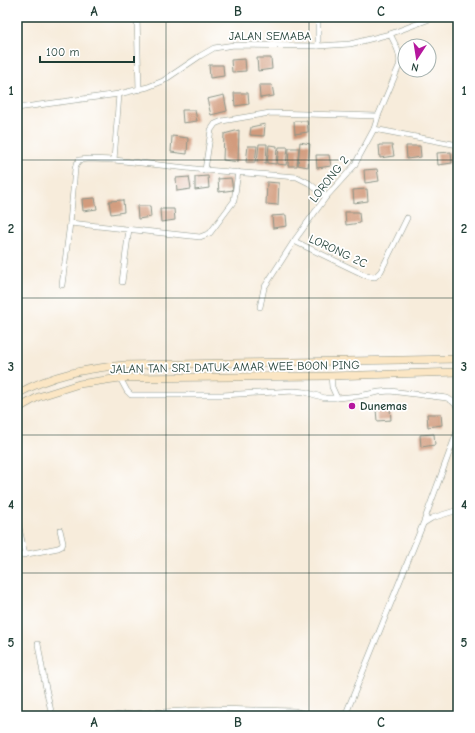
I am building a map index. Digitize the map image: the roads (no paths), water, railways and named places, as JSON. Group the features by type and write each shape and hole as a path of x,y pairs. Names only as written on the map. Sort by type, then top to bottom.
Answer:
{"main road":[{"name":"JALAN TAN SRI DATUK AMAR WEE BOON PING","path":"17,394 29,387 69,373 92,368 124,365 458,359"},
{"name":"JALAN TAN SRI DATUK AMAR WEE BOON PING","path":"17,409 38,397 79,384 120,378 331,376 458,372"}],"street":[{"path":"137,17 139,90"},
{"path":"318,17 318,46"},
{"name":"JALAN SEMABA","path":"17,108 139,90 163,81 214,48 234,45 318,46 350,44 390,34 435,17"},
{"name":"LORONG 2","path":"260,307 264,288 294,241 326,198 354,166 374,128 400,61 400,56 390,34"},
{"path":"114,160 119,94"},
{"path":"205,170 211,130 215,124 222,121 270,112 378,116"},
{"path":"374,128 458,146"},
{"path":"62,285 75,169 77,162 81,159 114,160 297,178 308,183 326,198"},
{"path":"70,223 200,237 205,236 210,233 234,201 238,172"},
{"path":"454,241 458,215"},
{"name":"LORONG 2C","path":"294,241 367,276 375,277 381,271 407,218"},
{"path":"122,282 129,229"},
{"path":"331,376 332,387 337,398"},
{"path":"120,378 131,395 222,395 294,391 305,392 325,398 337,398 390,391 447,398 458,407"},
{"path":"345,716 423,524 458,429"},
{"path":"423,524 432,518 458,510"},
{"path":"17,519 25,555"},
{"path":"17,556 62,546 63,542 60,530"},
{"path":"38,644 52,716"},
{"path":"112,716 217,709 293,713 310,716"}],"place":[{"name":"Dunemas","path":"352,406"}]}
